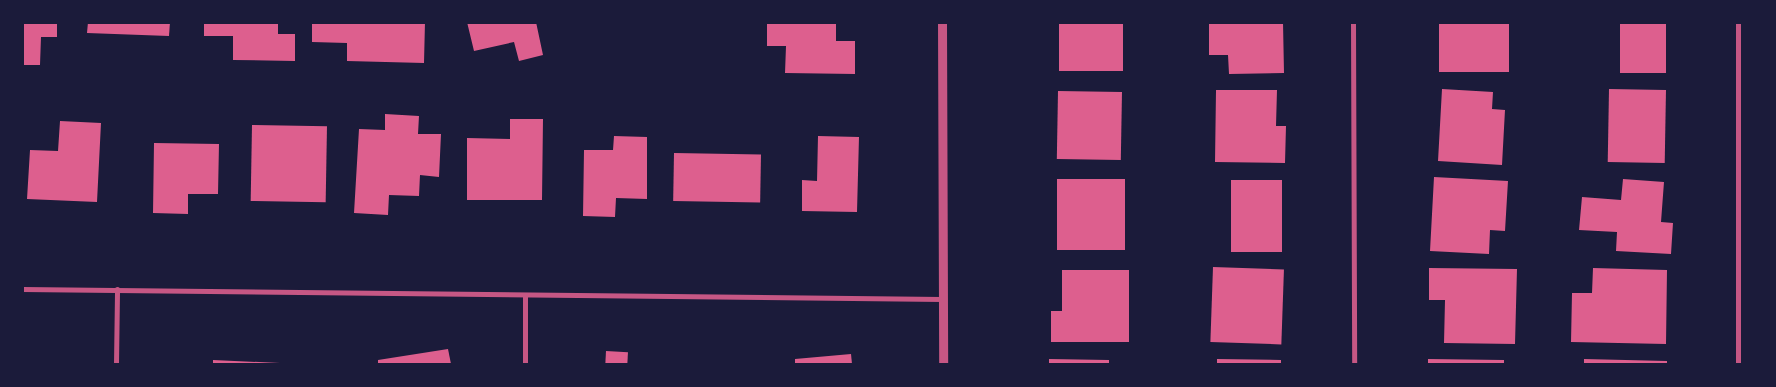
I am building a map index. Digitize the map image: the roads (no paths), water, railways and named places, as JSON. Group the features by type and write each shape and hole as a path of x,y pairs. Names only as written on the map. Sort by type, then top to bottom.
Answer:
{"street":[{"path":"942,22 943,364"},
{"path":"1353,22 1354,364"},
{"path":"1738,22 1738,364"},
{"path":"22,289 525,296 942,299"},
{"path":"116,364 117,289"},
{"path":"524,364 525,296"}]}
